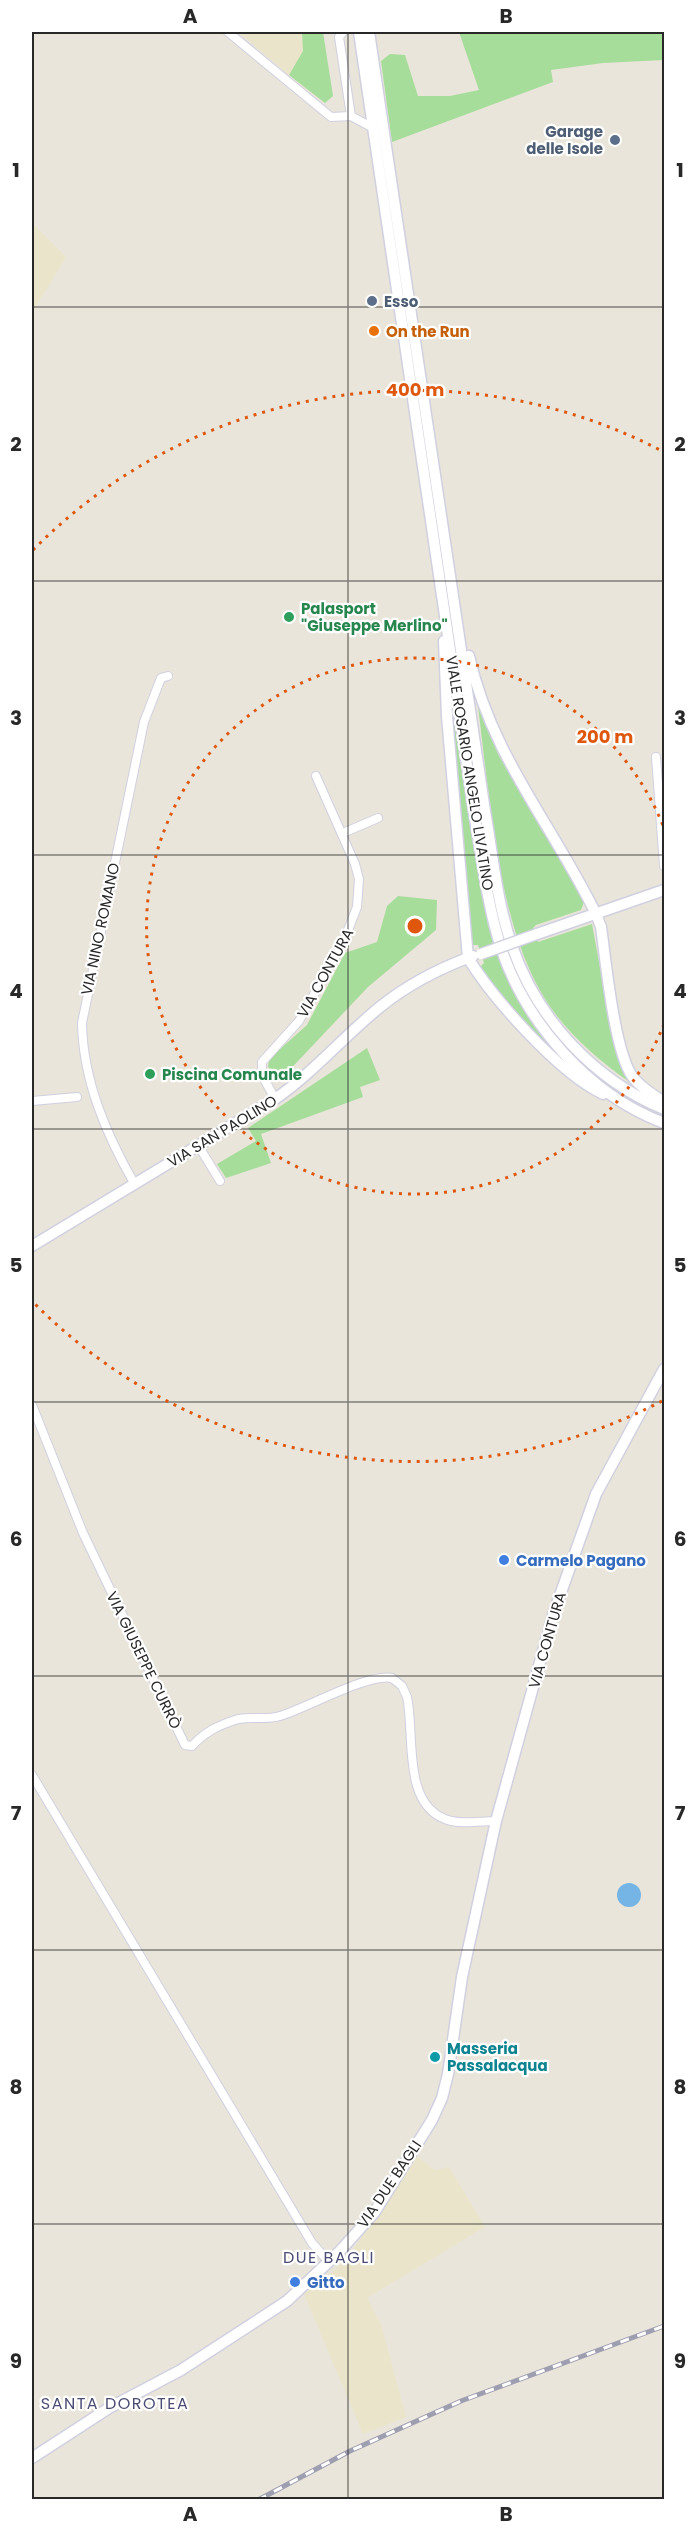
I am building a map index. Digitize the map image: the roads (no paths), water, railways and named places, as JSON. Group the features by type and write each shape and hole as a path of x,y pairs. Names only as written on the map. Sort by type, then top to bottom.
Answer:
{"street":[{"path":"228,32 331,117 351,116 375,129"},
{"path":"343,32 339,37 351,116"},
{"name":"VIALE ROSARIO ANGELO LIVATINO","path":"359,32 498,890 512,946 536,998 568,1041 607,1076 636,1096 664,1109"},
{"name":"VIALE ROSARIO ANGELO LIVATINO","path":"369,32 446,579 474,813 494,923 501,949 521,993 545,1031 585,1072 629,1107 664,1123"},
{"path":"446,579 478,694 489,723 514,774 596,914 601,927 624,1058 633,1077 664,1102"},
{"path":"446,579 447,716 468,958 482,981 566,1070 584,1084 629,1107"},
{"name":"VIA NINO ROMANO","path":"134,1183 92,1088 84,1061 82,1023 144,722 161,678 168,676"},
{"path":"656,757 664,866"},
{"name":"VIA CONTURA","path":"275,1099 262,1075 262,1062 299,1021 342,943 357,907 359,879 343,833 316,776"},
{"path":"343,833 378,818"},
{"name":"VIA SAN PAOLINO","path":"32,1246 275,1099 313,1071 381,1006 413,984 468,958 664,890"},
{"path":"32,1101 77,1097"},
{"path":"198,1145 220,1181"},
{"name":"VIA CONTURA","path":"496,1821 553,1615 587,1514 664,1369"},
{"name":"VIA GIUSEPPE CURRÒ","path":"32,1405 83,1533 185,1745 192,1746 205,1732 236,1719 260,1720 279,1716 370,1679 392,1678 402,1686 407,1697 418,1795 443,1819 496,1821"},
{"path":"32,1775 312,2243 329,2262"},
{"name":"VIA DUE BAGLI","path":"32,2458 109,2408 181,2370 287,2301 329,2262 374,2213 432,2120 442,2098 448,2074 462,1977 496,1821"}],"water":[{"path":"629,1883 634,1884 640,1890 640,1900 634,1906 629,1907 624,1906 618,1900 617,1895 618,1890 624,1884"}],"railway":[{"path":"258,2500 350,2451 461,2401 664,2326"}],"place":[{"name":"Garage delle Isole","path":"615,140"},
{"name":"Esso","path":"372,301"},
{"name":"On the Run","path":"374,331"},
{"name":"Palasport \"Giuseppe Merlino\"","path":"289,617"},
{"name":"Piscina Comunale","path":"150,1074"},
{"name":"Carmelo Pagano","path":"504,1560"},
{"name":"Masseria Passalacqua","path":"435,2057"},
{"name":"Gitto","path":"295,2282"}],"district":[{"name":"DUE BAGLI","path":"329,2257"},
{"name":"SANTA DOROTEA","path":"115,2403"}]}
